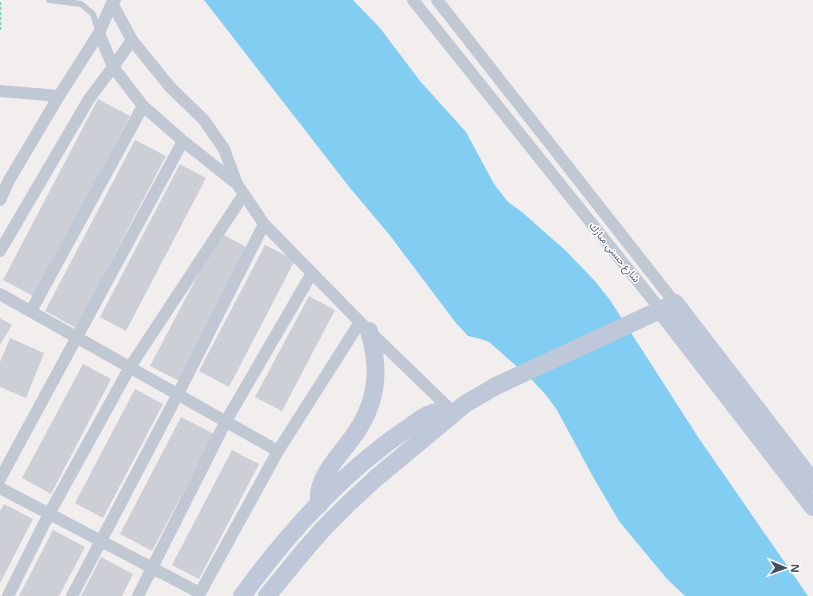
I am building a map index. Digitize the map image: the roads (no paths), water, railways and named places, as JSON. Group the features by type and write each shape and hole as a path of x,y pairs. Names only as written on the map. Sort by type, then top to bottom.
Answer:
{"main road":[{"path":"267,596 324,528 349,503 376,478 454,413 476,397 496,386 668,306"},
{"name":"شارع حسني مبارك","path":"668,306 813,482"},
{"name":"شارع حسني مبارك","path":"668,306 813,507"},
{"path":"319,505 319,493 322,483 335,459 358,430 364,419 374,392 376,362 374,346 365,327"},
{"path":"242,596 287,538 335,488 363,463 392,439 429,414 444,411 454,413"}],"street":[{"name":"شارع حسني مبارك","path":"413,0 668,306"},
{"name":"شارع حسني مبارك","path":"437,0 668,306"},
{"path":"0,200 4,181 99,33 113,1"},
{"path":"113,1 132,40 170,86 204,120 224,149 240,189 264,224 365,327 454,413"},
{"path":"99,33 114,67 143,106 240,189"},
{"path":"0,251 88,99 114,67 132,40"},
{"path":"0,91 59,96"},
{"path":"31,311 143,106"},
{"path":"0,479 184,141"},
{"path":"8,596 49,514 130,367 240,189"},
{"path":"72,596 178,394 264,224"},
{"path":"138,596 226,421 312,273"},
{"path":"0,294 278,451"},
{"path":"0,488 200,594 278,451 365,327"}],"lane":[{"path":"49,0 81,4 93,14 99,33"}],"water":[{"path":"204,0 353,0 380,28 420,81 466,132 494,184 508,202 522,212 565,250 594,280 610,300 698,437 808,596 685,596 667,579 619,521 557,410 546,395 531,379 489,342 468,336 456,323 388,233 350,188"}]}
